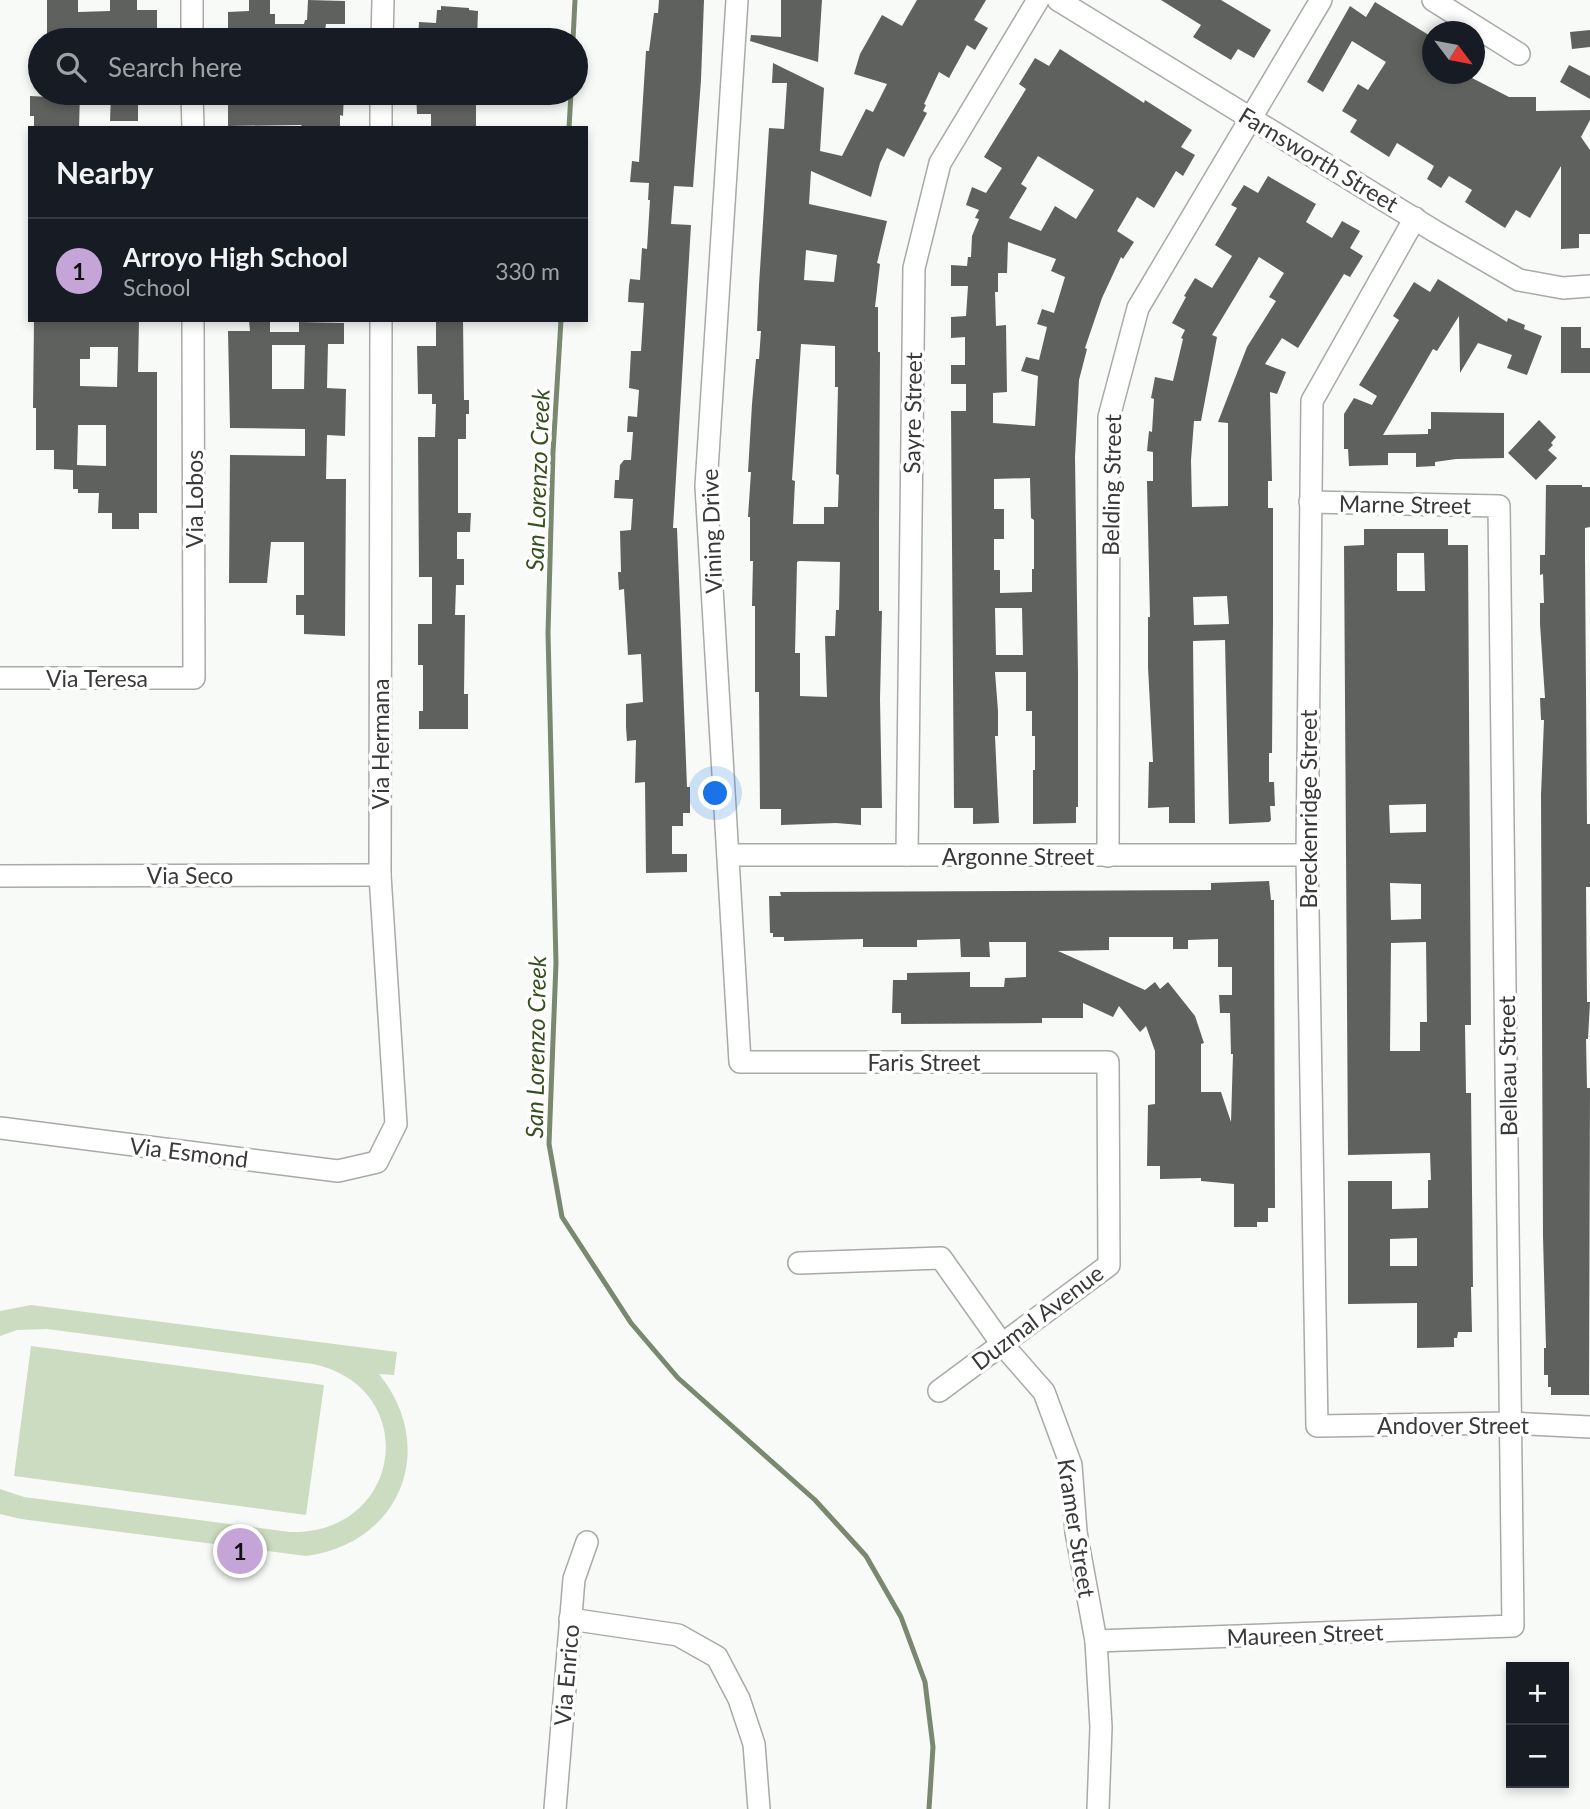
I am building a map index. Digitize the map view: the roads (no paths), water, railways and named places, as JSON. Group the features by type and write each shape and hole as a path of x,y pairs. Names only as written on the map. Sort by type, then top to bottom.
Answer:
{"street":[{"path":"192,0 192,28"},
{"path":"382,28 383,0"},
{"name":"Vining Drive","path":"737,0 706,486 740,1062"},
{"name":"Sayre Street","path":"907,855 914,268 940,163 1038,0"},
{"name":"Farnsworth Street","path":"1058,0 1519,280 1563,288 1590,286"},
{"name":"Belding Street","path":"1108,856 1109,417 1138,308 1321,0"},
{"path":"1433,0 1519,54"},
{"path":"192,105 192,126"},
{"path":"381,105 381,126"},
{"name":"Breckenridge Street","path":"1317,1426 1307,855 1312,401 1415,219"},
{"name":"Via Lobos","path":"193,322 194,678"},
{"name":"Via Hermana","path":"377,1162 396,1124 380,875 381,322"},
{"name":"Marne Street","path":"1310,502 1499,506"},
{"name":"Belleau Street","path":"1499,506 1513,1626"},
{"name":"Via Teresa","path":"0,678 194,678"},
{"name":"Argonne Street","path":"728,855 1307,855"},
{"name":"Via Seco","path":"0,876 380,875"},
{"name":"Faris Street","path":"740,1062 1108,1062"},
{"name":"Duzmal Avenue","path":"939,1391 1110,1265 1108,1062"},
{"name":"Via Esmond","path":"0,1128 338,1171 377,1162"},
{"name":"Kramer Street","path":"799,1263 941,1258 1002,1344 1044,1392 1070,1465 1076,1532 1097,1641 1101,1727 1098,1809"},
{"name":"Andover Street","path":"1317,1426 1511,1423 1590,1427"},
{"name":"Via Enrico","path":"555,1809 574,1579 587,1542"},
{"path":"570,1619 678,1634 717,1657 739,1699 754,1744 759,1809"},
{"name":"Maureen Street","path":"1097,1641 1513,1626"}],"waterway":[{"name":"San Lorenzo Creek","path":"574,28 575,0"},
{"name":"San Lorenzo Creek","path":"569,126 570,105"},
{"name":"San Lorenzo Creek","path":"561,322 553,452 548,633 556,963 549,1144 562,1217 631,1323 678,1378 815,1500 866,1556 901,1617 925,1682 933,1747 929,1809"}],"place":[{"name":"Arroyo High School","path":"240,1551"}]}
